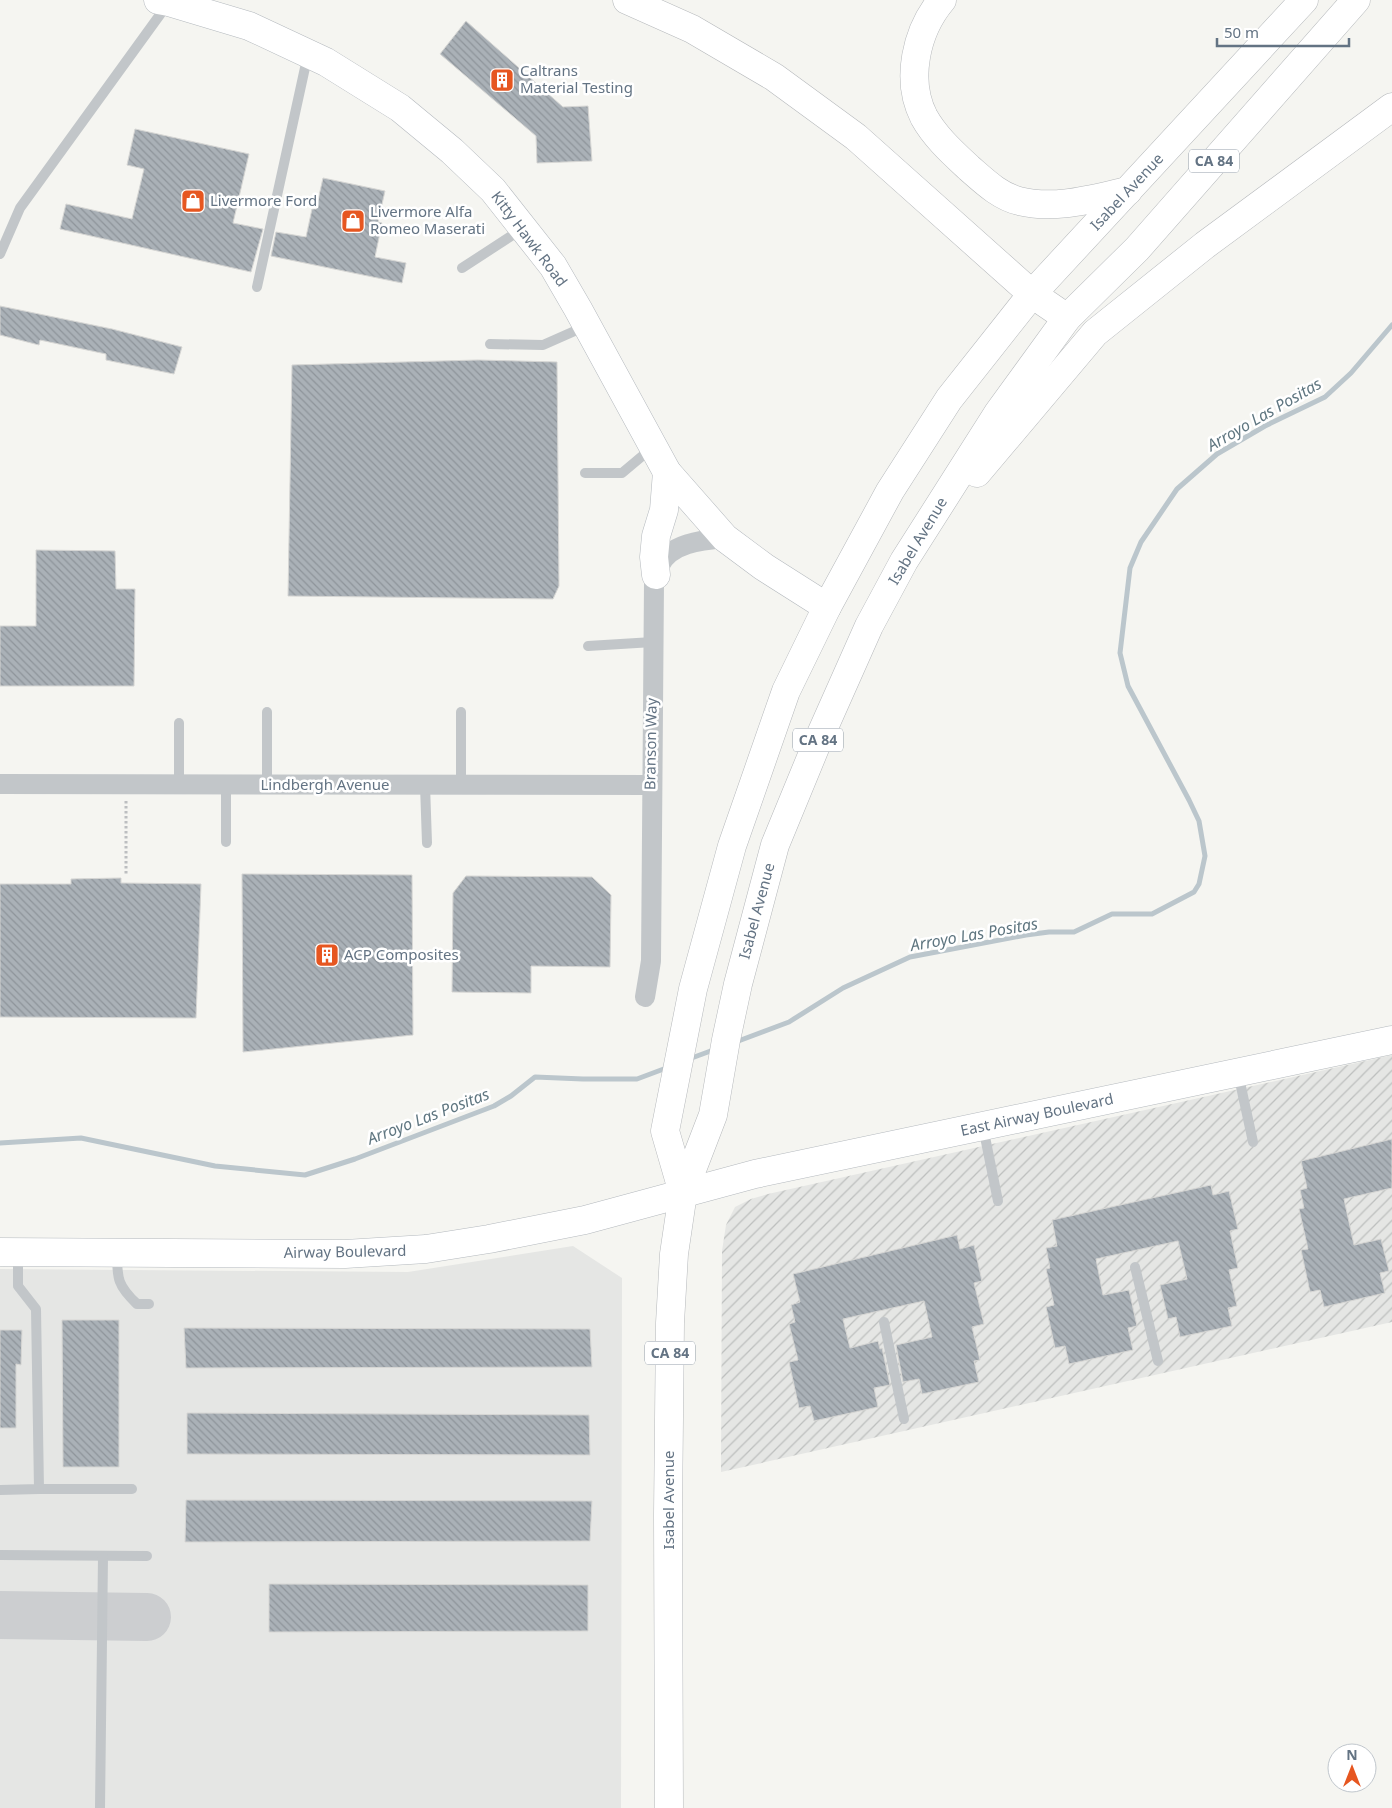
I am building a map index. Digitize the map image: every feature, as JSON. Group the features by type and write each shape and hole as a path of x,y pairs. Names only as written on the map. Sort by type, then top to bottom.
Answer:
{"main road":[{"path":"627,0 692,29 774,77 856,137 1032,294 1067,318"},
{"path":"942,0 927,22 918,44 915,67 917,92 924,116 937,137 994,190 1017,200 1042,205 1068,204 1128,191"},
{"name":"Isabel Avenue","path":"683,1193 665,1131 693,989 732,846 786,691 828,607 890,492 949,399 1032,294 1304,0"},
{"name":"Isabel Avenue","path":"669,1808 668,1514 670,1323 674,1254 683,1193 713,1115 738,984 775,845 869,626 904,561 998,413 1067,318 1137,249 1356,0"},
{"name":"Kitty Hawk Road","path":"163,1 249,26 326,62 400,108 452,151 493,190 553,266 668,472 725,538 764,567 828,607"},
{"path":"936,511 955,499 1095,333 1205,245 1392,107"},
{"path":"656,575 654,557 656,536 664,510 668,472"},
{"name":"East Airway Boulevard","path":"683,1193 755,1174 1392,1040"},
{"name":"Airway Boulevard","path":"9,1252 345,1254 426,1249 489,1240 585,1220 683,1193"}],"street":[{"name":"Branson Way","path":"645,997 651,961 654,583 659,566 671,552 696,541 725,538"},
{"name":"Lindbergh Avenue","path":"0,784 651,785"}],"lane":[{"path":"0,254 20,208 163,1"},
{"path":"257,288 308,54"},
{"path":"462,268 524,228"},
{"path":"490,344 543,345 587,326"},
{"path":"586,473 622,473 654,447"},
{"path":"588,646 653,642"},
{"path":"267,712 267,784"},
{"path":"461,712 461,785"},
{"path":"179,723 179,784"},
{"path":"226,784 226,842"},
{"path":"425,784 427,843"},
{"path":"1238,1072 1253,1142"},
{"path":"983,1126 998,1201"},
{"path":"9,1252 18,1286 36,1310 39,1490"},
{"path":"117,1253 117,1274 123,1291 137,1304 149,1304"},
{"path":"1135,1267 1158,1361"},
{"path":"884,1322 904,1418"},
{"path":"0,1490 132,1489"},
{"path":"0,1556 147,1556"},
{"path":"100,1808 103,1556"}],"path":[{"path":"126,801 126,875"}],"shaded area":[{"path":"1392,1055 1392,1322 721,1472 722,1251 726,1225 735,1207 751,1199 768,1194"},
{"path":"573,1246 622,1278 621,1808 0,1808 0,1269 408,1272"}],"building":[{"name":"Caltrans Material Testing","path":"466,21 563,107 588,106 592,161 537,163 536,136 440,54"},
{"name":"Livermore Ford","path":"135,129 249,154 233,223 263,229 251,272 60,229 66,204 132,219 144,169 127,165"},
{"path":"323,178 385,191 378,222 382,223 375,257 406,263 402,283 271,256 276,232 306,237 312,209 316,209"},
{"path":"0,306 112,329 182,347 174,374 106,360 106,354 40,340 39,345 0,335"},
{"path":"478,360 557,362 559,586 553,599 288,596 292,365"},
{"path":"36,550 115,551 116,589 135,589 134,686 0,686 0,626 36,626"},
{"name":"ACP Composites","path":"242,874 412,875 413,1035 243,1052"},
{"path":"466,876 592,877 611,895 610,967 531,966 531,993 452,992 453,893"},
{"path":"121,878 121,883 201,884 196,1018 0,1017 0,884 71,884 71,879"},
{"path":"1392,1139 1392,1188 1344,1199 1354,1245 1381,1239 1389,1271 1380,1273 1385,1293 1324,1307 1320,1290 1310,1292 1301,1250 1308,1249 1299,1209 1304,1208 1300,1190 1307,1188 1301,1161"},
{"path":"1211,1185 1213,1195 1229,1191 1238,1229 1230,1231 1238,1268 1229,1270 1237,1306 1228,1308 1232,1326 1180,1337 1176,1317 1168,1319 1160,1285 1187,1279 1178,1241 1096,1259 1103,1295 1129,1290 1137,1326 1128,1328 1133,1350 1069,1364 1065,1346 1055,1348 1046,1307 1054,1305 1046,1269 1050,1268 1046,1248 1057,1246 1052,1220"},
{"path":"957,1235 960,1249 974,1245 982,1281 974,1283 984,1324 972,1327 980,1360 974,1361 979,1382 922,1394 919,1379 903,1382 896,1345 932,1337 924,1301 843,1319 850,1348 878,1341 880,1349 882,1348 890,1385 874,1388 878,1407 814,1421 810,1406 799,1408 789,1362 798,1360 789,1324 795,1322 791,1305 800,1302 793,1274"},
{"path":"62,1320 119,1320 119,1467 63,1467"},
{"path":"184,1328 590,1329 592,1367 186,1368"},
{"path":"0,1330 22,1330 21,1365 16,1364 16,1428 0,1428"},
{"path":"187,1413 589,1415 590,1455 187,1454"},
{"path":"186,1500 592,1501 590,1541 185,1542"},
{"path":"269,1584 588,1585 588,1631 269,1632"}],"waterway":[{"name":"Arroyo Las Positas","path":"733,1043 789,1022 843,988 910,957 1026,935 1049,932 1074,932 1112,914 1152,914 1194,892 1199,884 1205,856 1199,821 1128,686 1120,653 1130,568 1141,542 1177,489 1217,454 1265,426 1325,397 1351,373 1392,325"},
{"name":"Arroyo Las Positas","path":"689,1059 716,1049"},
{"name":"Arroyo Las Positas","path":"0,1143 81,1138 215,1166 305,1175 355,1159 494,1106 511,1096 535,1077 637,1079 669,1067"}],"taxiway":[{"path":"0,1615 147,1617"}],"place":[{"name":"Caltrans Material Testing","path":"502,80"},
{"name":"Livermore Ford","path":"193,201"},
{"name":"Livermore Alfa Romeo Maserati","path":"353,221"},
{"name":"ACP Composites","path":"327,955"}]}
